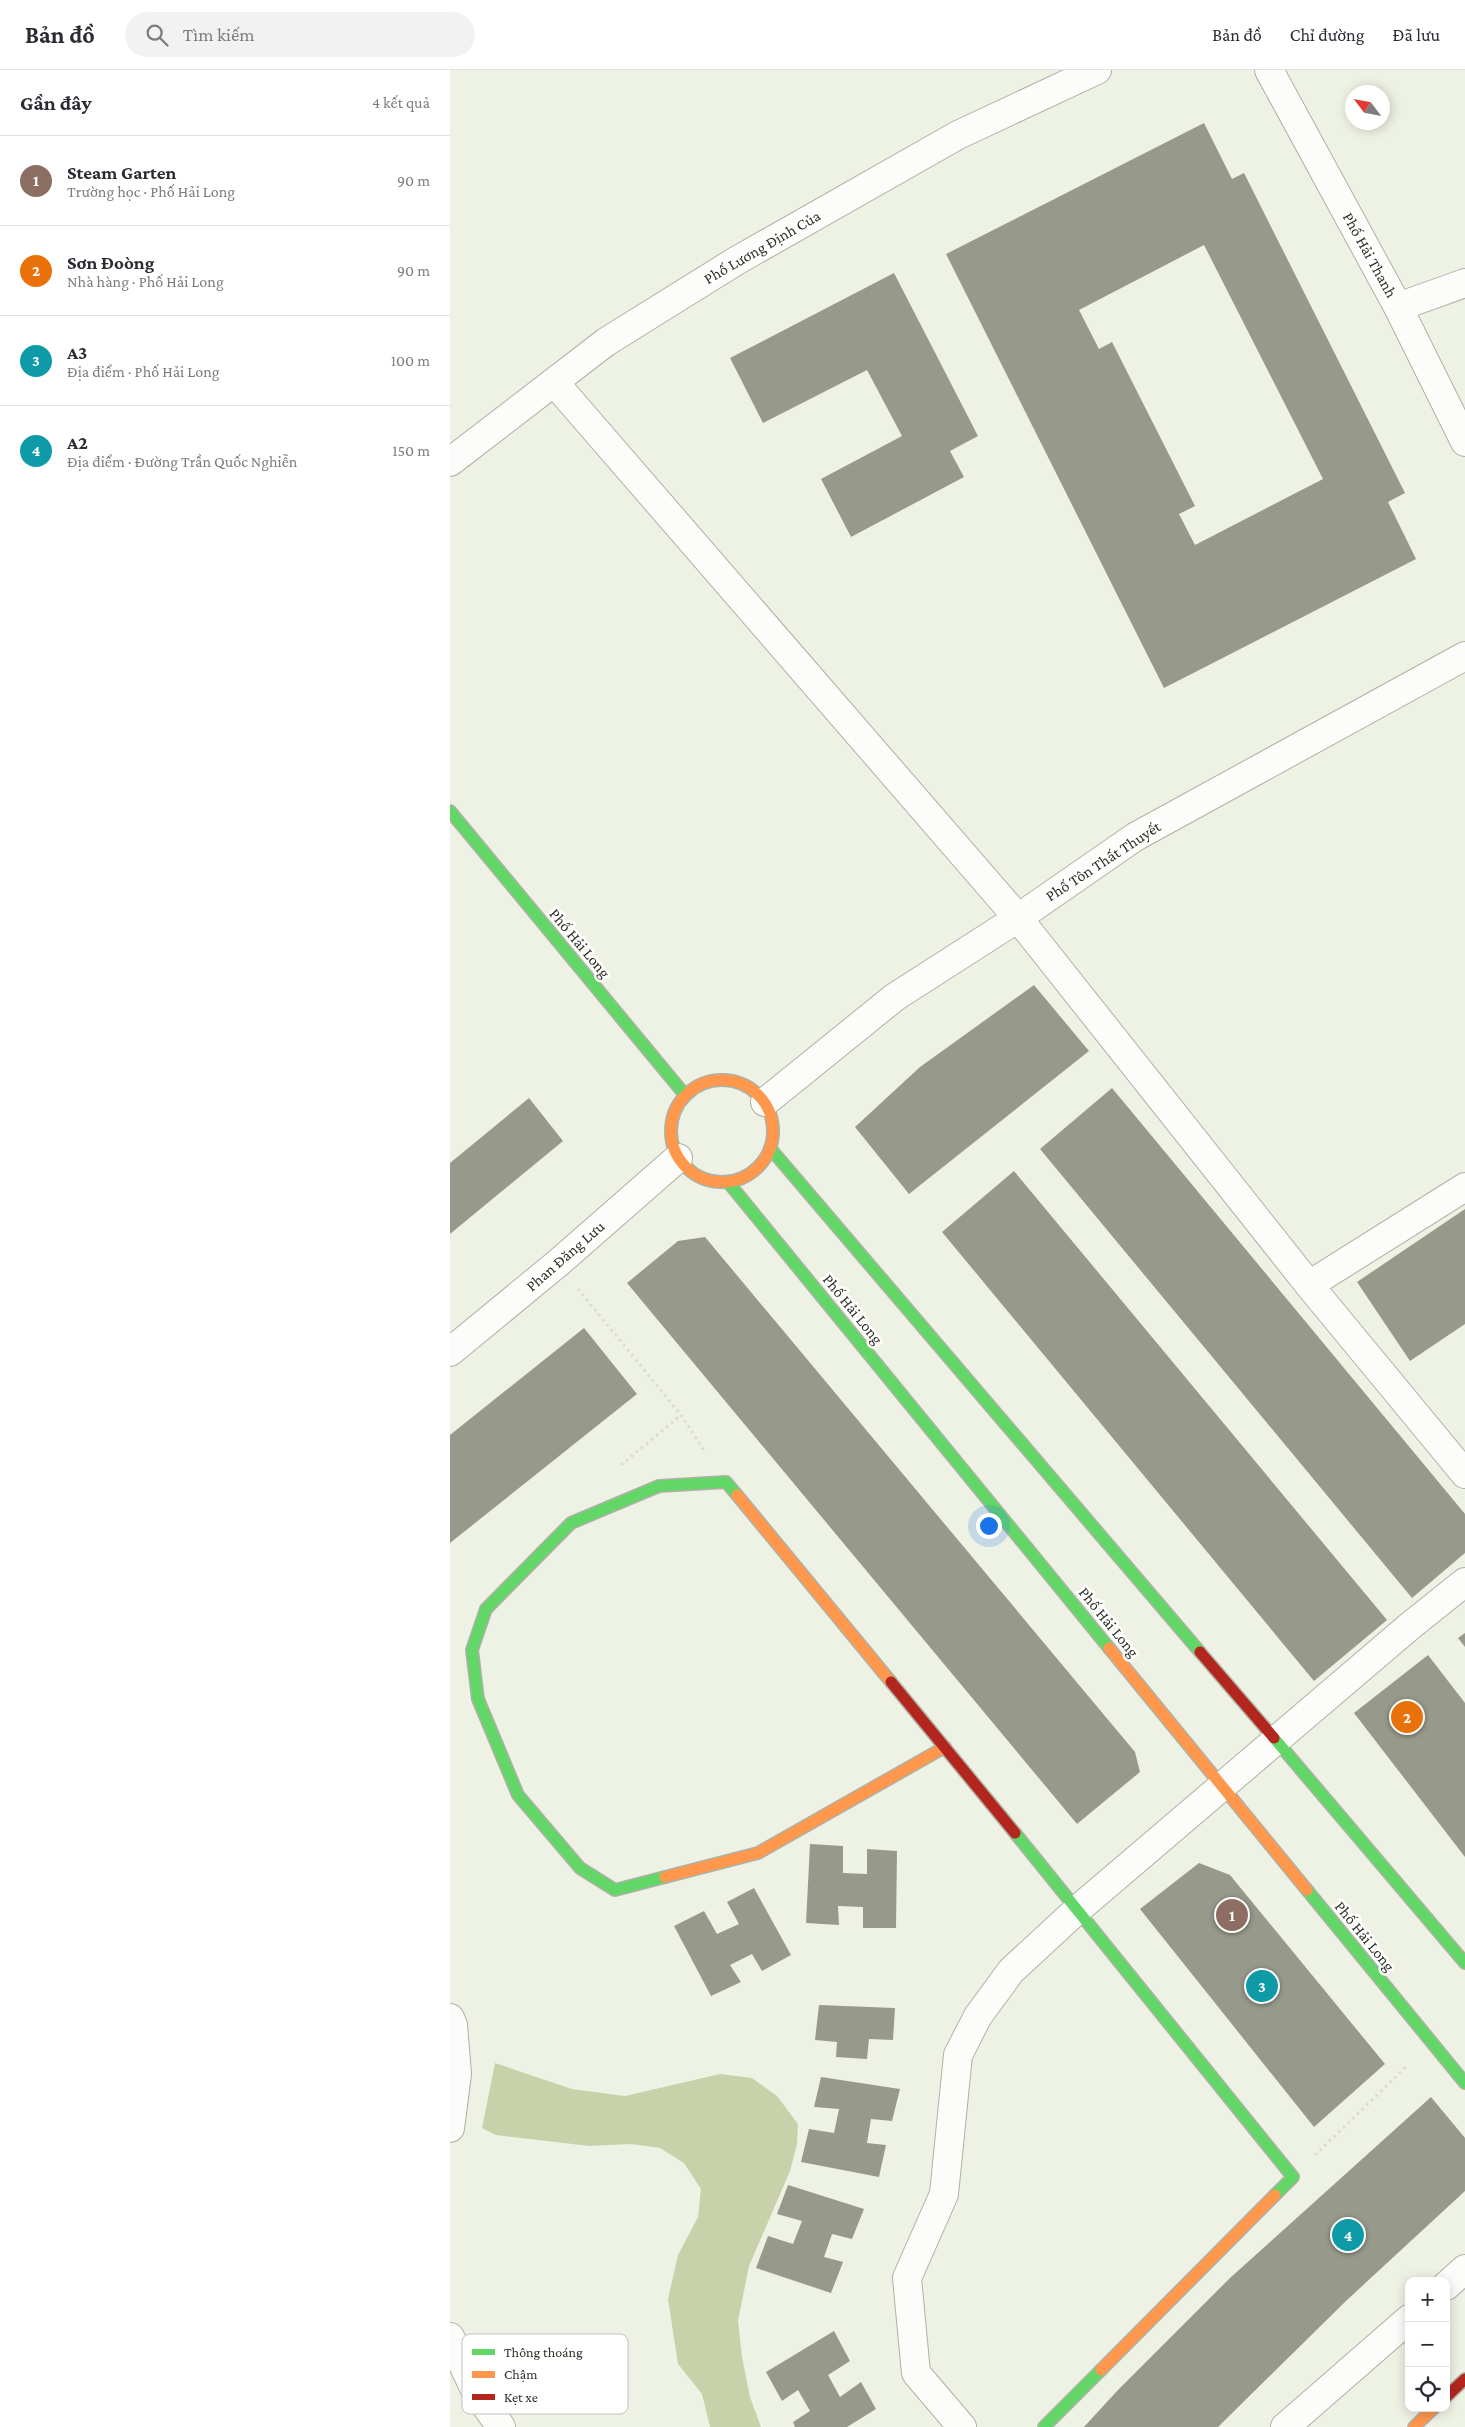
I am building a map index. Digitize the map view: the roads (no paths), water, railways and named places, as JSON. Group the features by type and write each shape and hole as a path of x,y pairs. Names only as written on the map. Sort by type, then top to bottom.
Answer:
{"street":[{"name":"Phố Lương Định Của","path":"450,462 606,342 736,261 958,136 1097,70"},
{"name":"Phố Hải Thanh","path":"1269,70 1398,307 1465,442"},
{"path":"1398,307 1465,283"},
{"path":"554,382 1018,918 1308,1285 1465,1474"},
{"name":"Phố Tôn Thất Thuyết","path":"765,1102 895,997 1018,918 1135,837 1465,656"},
{"name":"Phố Hải Long","path":"450,811 685,1095"},
{"path":"717,1079 736,1081 752,1088 765,1102 772,1117 774,1133 770,1148 761,1164 746,1176 728,1182 709,1180 691,1172 678,1158 672,1142 671,1125 675,1109 685,1095 699,1084 717,1079"},
{"path":"770,1148 1465,1964"},
{"name":"Phan Đăng Lưu","path":"450,1352 558,1263 678,1158"},
{"name":"Phố Hải Long","path":"728,1182 1465,2083"},
{"path":"1308,1285 1465,1187"},
{"path":"945,1747 758,1853 615,1890 580,1868 518,1794 478,1699 472,1650 486,1609 570,1524 659,1486 726,1482 945,1747 1293,2177 1044,2427"},
{"path":"962,2427 916,2373 908,2278 944,2194 958,2055 978,2016 1011,1971 1077,1910 1410,1626 1465,1582"},
{"path":"450,2018 453,2025 457,2074 450,2128"},
{"path":"1450,2282 1465,2269"},
{"path":"1285,2427 1406,2322"},
{"path":"450,2338 462,2363"},
{"path":"1450,2392 1465,2379"},
{"path":"1414,2427 1430,2412"},
{"path":"492,2414 501,2427"}],"place":[{"name":"Sơn Đoòng","path":"1407,1717"},
{"name":"Steam Garten","path":"1232,1915"},
{"name":"A3","path":"1262,1986"},
{"name":"A2","path":"1348,2235"}]}
